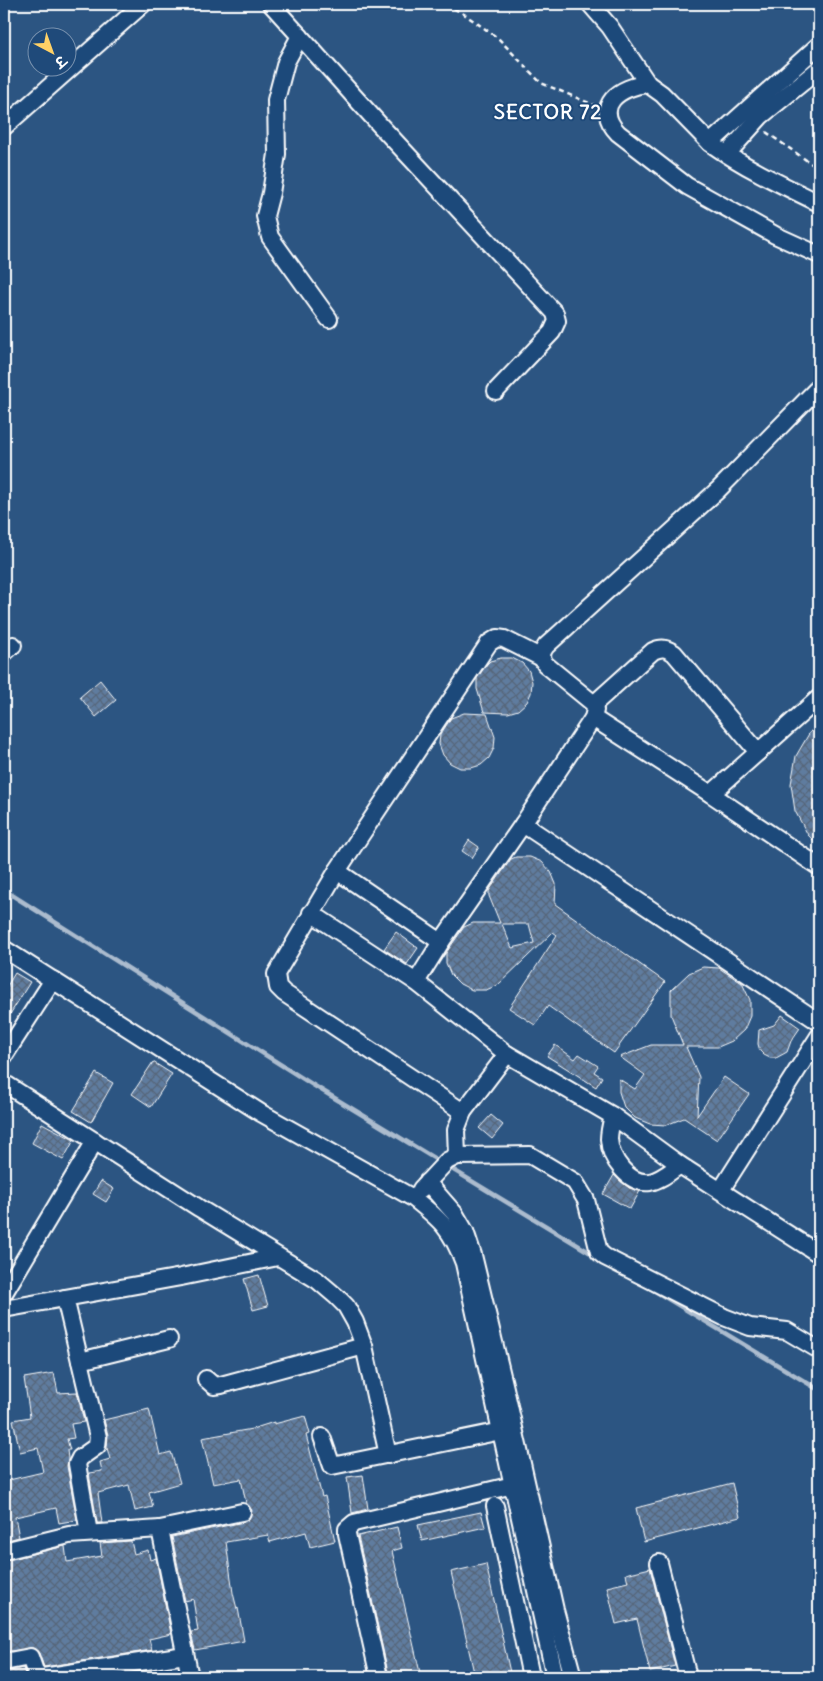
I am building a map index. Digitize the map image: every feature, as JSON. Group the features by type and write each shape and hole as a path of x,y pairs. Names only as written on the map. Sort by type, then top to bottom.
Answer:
{"street":[{"path":"4,127 143,4"},
{"path":"271,4 556,313 557,321 552,332 496,391"},
{"path":"590,4 610,27 648,84 662,94 710,143 768,178 819,203"},
{"path":"300,36 286,62 276,100 277,154 271,193 265,216 270,237 329,319"},
{"path":"710,143 817,52"},
{"path":"727,154 761,116 819,69"},
{"path":"648,84 636,85 615,97 607,110 607,117 611,126 687,186 775,234 819,255"},
{"path":"819,387 718,490 546,646 542,652 545,664 593,711 819,868"},
{"path":"463,1112 278,987 276,974 336,871 489,643 497,638 504,639 542,658"},
{"path":"416,982 441,942 523,824 593,711 653,651 661,648 668,649 674,653 758,752"},
{"path":"710,794 819,698"},
{"path":"523,824 819,1022"},
{"path":"336,871 441,942"},
{"path":"311,913 416,982 507,1054 613,1116 680,1165 819,1254"},
{"path":"4,950 261,1113 413,1198 433,1214 451,1233 464,1263 555,1677"},
{"path":"4,1056 53,980"},
{"path":"721,1190 819,1036"},
{"path":"413,1198 442,1167 463,1112 507,1054"},
{"path":"4,1083 317,1280 337,1297 346,1306 364,1346 388,1455"},
{"path":"613,1116 609,1140 612,1154 623,1172 640,1182 650,1182 680,1165"},
{"path":"4,1293 95,1141"},
{"path":"442,1167 523,1154 530,1155 575,1182 586,1200 599,1252 605,1257 724,1317 750,1326 787,1331 819,1350"},
{"path":"442,1167 455,1214 465,1231 473,1255 506,1388 555,1610 573,1677"},
{"path":"4,1309 278,1257"},
{"path":"65,1298 98,1437 97,1446 80,1458 77,1464 89,1533"},
{"path":"80,1361 169,1338"},
{"path":"206,1379 214,1386 221,1385 364,1346"},
{"path":"322,1437 332,1466 501,1431"},
{"path":"379,1677 358,1590 347,1529 354,1523 513,1485"},
{"path":"495,1506 531,1677"},
{"path":"4,1551 69,1535 160,1529 242,1512"},
{"path":"160,1529 190,1677"},
{"path":"659,1563 688,1677"},
{"path":"43,1677 185,1655"},
{"path":"4,1662 30,1657 37,1677"}],"path":[{"path":"446,4 498,38 541,83 607,110"},
{"path":"755,124 819,169"}],"building":[{"path":"512,658 522,663 529,671 532,682 531,693 527,702 518,710 508,713 484,712 477,689 477,678 490,661"},
{"path":"100,680 116,700 96,717 80,697"},
{"path":"464,713 487,714 495,737 494,748 489,758 481,765 471,768 460,768 450,763 443,755 439,744 440,735 451,718"},
{"path":"819,723 819,846 808,835 795,811 791,784 796,756 810,732"},
{"path":"469,840 479,847 472,858 462,851"},
{"path":"530,857 542,862 551,872 556,884 555,904 665,982 614,1053 548,1006 535,1025 509,1008 557,935 553,932 498,985 486,990 472,990 460,984 451,975 446,963 446,953 464,927 473,923 500,923 489,896 489,891 511,859","holes":["502,924 529,924 534,943 512,948"]},
{"path":"396,932 418,948 407,964 384,949"},
{"path":"703,967 719,968 742,983 750,1000 750,1016 744,1030 732,1041 718,1047 686,1047 699,1077 697,1116 724,1077 749,1094 717,1140 684,1118 666,1125 650,1124 635,1118 624,1107 619,1092 619,1079 635,1089 645,1075 620,1057 651,1045 683,1045 671,1015 671,990 689,973"},
{"path":"15,973 30,982 4,1024 4,991"},
{"path":"782,1015 800,1028 791,1041 787,1052 776,1058 770,1058 760,1051 758,1044 759,1030 774,1025"},
{"path":"555,1045 575,1059 579,1054 598,1066 594,1072 602,1077 596,1087 547,1056"},
{"path":"153,1062 172,1074 151,1107 132,1094"},
{"path":"96,1073 113,1083 91,1122 73,1111"},
{"path":"491,1115 503,1125 492,1139 479,1128"},
{"path":"42,1123 74,1140 63,1160 32,1143"},
{"path":"614,1175 629,1188 640,1191 630,1209 603,1194"},
{"path":"101,1181 114,1189 106,1202 93,1194"},
{"path":"259,1275 268,1306 253,1310 244,1279"},
{"path":"54,1373 58,1393 77,1392 84,1422 71,1424 74,1438 67,1439 70,1450 67,1450 67,1466 77,1520 59,1523 56,1508 15,1517 19,1537 4,1541 4,1483 9,1482 9,1480 43,1472 38,1448 20,1452 13,1420 30,1417 24,1378"},
{"path":"149,1409 160,1455 171,1452 180,1483 149,1492 153,1507 135,1511 129,1485 98,1493 102,1523 97,1523 89,1473 102,1471 100,1462 110,1459 107,1448 108,1435 104,1420"},
{"path":"305,1416 310,1434 306,1435 322,1497 325,1496 335,1541 310,1547 306,1532 270,1542 268,1535 226,1542 233,1593 238,1608 244,1641 195,1650 191,1632 198,1631 193,1599 185,1601 172,1537 244,1522 249,1519 252,1510 246,1503 241,1479 213,1484 202,1438 252,1429 274,1422 274,1424"},
{"path":"363,1475 368,1509 352,1513 347,1477"},
{"path":"732,1483 740,1517 644,1542 636,1508"},
{"path":"481,1512 485,1527 422,1541 418,1525"},
{"path":"397,1527 402,1548 392,1551 421,1677 389,1677 358,1536"},
{"path":"131,1541 134,1554 148,1550 150,1560 156,1558 171,1634 149,1639 152,1650 44,1667 39,1653 33,1648 4,1652 4,1561 65,1546 67,1562 102,1556 100,1543"},
{"path":"486,1564 511,1677 475,1677 451,1572"},
{"path":"650,1568 675,1666 650,1672 637,1619 616,1624 607,1587 628,1582 626,1574"},
{"path":"23,1668 26,1677 4,1677 4,1672"}],"waterway":[{"path":"4,890 313,1085 594,1255"},
{"path":"650,1288 819,1390"}],"district":[{"name":"SECTOR 72","path":"548,112"}]}
